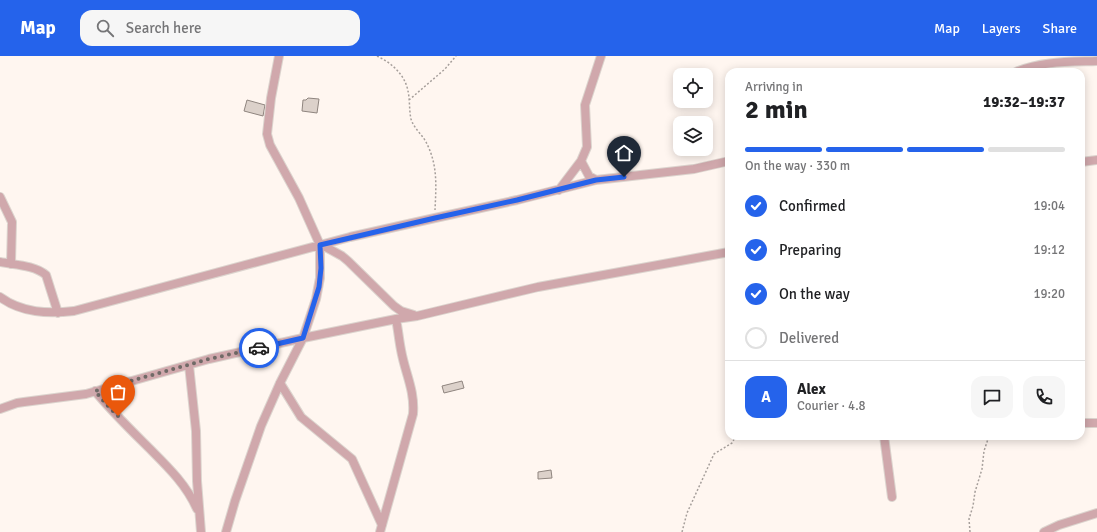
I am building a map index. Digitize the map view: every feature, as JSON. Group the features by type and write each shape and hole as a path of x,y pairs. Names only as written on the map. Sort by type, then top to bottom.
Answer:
{"street":[{"path":"226,532 261,426 280,383 303,338 319,287 321,245 299,198 270,145 267,134 271,98 279,56"},
{"path":"559,190 581,161 587,147 584,105 601,56"},
{"path":"1025,68 1046,64 1097,61"},
{"path":"1085,162 1097,160"},
{"path":"581,161 589,176 596,180"},
{"path":"0,297 9,303 30,311 58,313 74,311 321,245 517,200 596,180 694,168 725,162"},
{"path":"0,197 12,222 11,264"},
{"path":"321,245 342,256 348,261 394,306 401,311 417,316"},
{"path":"0,409 17,403 76,396 209,359 303,338 417,316 538,287 725,253"},
{"path":"0,262 33,268 46,274 58,313"},
{"path":"381,529 414,406 412,389 401,350 396,319"},
{"path":"189,365 196,431 197,481 201,532"},
{"path":"280,383 301,417 352,459 381,529"},
{"path":"95,391 174,473 193,500 200,514"},
{"path":"1085,423 1097,423"},
{"path":"885,440 892,497"},
{"path":"1044,532 1059,525 1097,513"}],"path":[{"path":"378,56 398,71 405,80 408,91 411,118 426,142 434,160 436,176 435,218"},
{"path":"409,100 444,69 456,56"},
{"path":"682,532 687,513 714,454 732,443 734,440"},
{"path":"970,532 970,519 975,492 982,469 984,451 988,440"}],"building":[{"path":"308,98 319,99 317,113 302,111 303,100"},
{"path":"247,100 265,105 263,116 244,111"},
{"path":"462,381 464,388 444,393 442,386"},
{"path":"551,470 552,478 538,479 538,472"}],"way so far":[{"path":"118,416 95,391 209,359 259,348"}],"route":[{"path":"259,348 303,338 319,287 321,268 320,245 375,231 517,200 596,180 624,177"}]}
